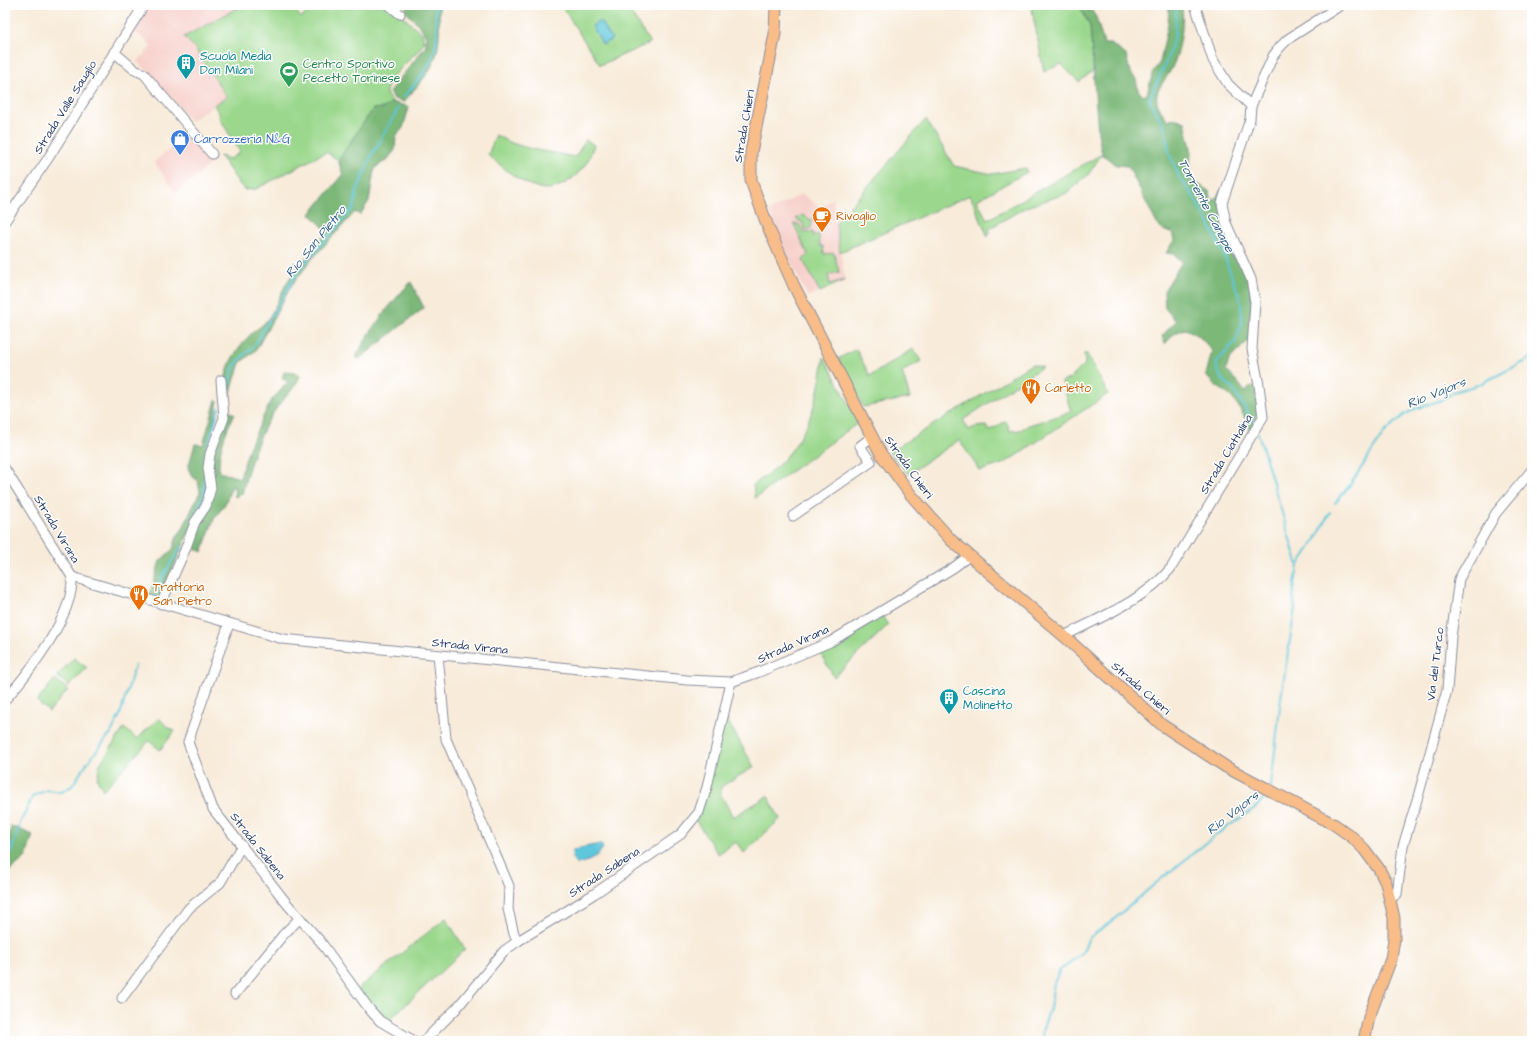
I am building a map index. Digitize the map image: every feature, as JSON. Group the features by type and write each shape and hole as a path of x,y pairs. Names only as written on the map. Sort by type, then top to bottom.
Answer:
{"main road":[{"name":"Strada Chieri","path":"776,5 775,34 751,152 751,181 768,227 794,286 881,454 911,495 951,540 1064,636 1162,724 1226,767 1335,825 1352,837 1379,869 1390,899 1394,918 1394,939 1391,960 1369,1017 1364,1041"}],"street":[{"name":"Strada Valle Sauglio","path":"5,221 47,160 144,5"},
{"path":"389,5 400,14"},
{"path":"1195,5 1213,60 1228,84 1251,106"},
{"name":"Strada Ciattalina","path":"1064,636 1140,595 1160,582 1171,568 1263,417 1252,349 1255,302 1251,279 1226,223 1222,203 1250,119 1251,106 1273,56 1288,39 1341,5"},
{"path":"114,52 135,70 144,74 212,154"},
{"path":"161,604 185,550 195,522 206,506 211,488 208,468 210,454 224,418 221,380"},
{"path":"793,516 871,462 860,446 872,437"},
{"name":"Strada Virana","path":"5,469 72,577 283,639 688,680 731,682 760,672 830,642 953,568 969,556"},
{"name":"Via del Turco","path":"1390,899 1397,894 1403,846 1419,793 1446,690 1459,579 1496,513 1532,470"},
{"path":"5,700 43,652 54,632 72,589 72,577"},
{"name":"Strada Sabena","path":"230,624 188,742 213,809 320,941 380,1021 414,1041"},
{"path":"438,655 446,739 509,886 508,909 514,934 518,941"},
{"name":"Strada Sabena","path":"424,1041 456,1009 504,951 594,894 681,834 700,812 731,682"},
{"path":"122,998 189,908 220,883 242,845"},
{"path":"235,994 282,935 300,918"}],"shaded area":[{"path":"149,5 243,5 184,37 194,47 227,97 190,121 150,74 137,62 152,46 134,29"},
{"path":"191,132 215,160 176,193 154,162"},
{"path":"802,194 821,208 833,198 845,280 808,297 784,249 769,211"}],"green space":[{"name":"Centro Sportivo Pecetto Torinese","path":"243,5 292,5 301,18 316,5 389,5 422,33 424,43 397,72 388,85 386,92 392,102 384,108 373,109 338,160 326,152 256,189 245,190 220,156 230,159 240,152 219,117 220,115 214,105 227,97 194,47 184,37"},
{"path":"408,5 439,5 439,33 438,48 431,67 425,77 404,102 394,99 390,91 426,46 423,31 405,11"},
{"path":"561,5 626,5 650,43 600,65"},
{"path":"1031,5 1079,5 1090,26 1094,70 1079,82 1061,64 1044,72"},
{"path":"1079,5 1088,5 1096,17 1104,44 1111,44 1126,55 1130,72 1136,79 1138,90 1143,96 1147,94 1153,72 1160,62 1168,24 1169,5 1182,5 1183,12 1180,42 1174,63 1158,90 1157,103 1168,120 1177,119 1185,122 1191,148 1190,176 1195,182 1209,191 1211,201 1216,198 1221,190 1219,202 1249,280 1252,304 1248,341 1229,360 1226,370 1239,383 1245,393 1249,387 1255,386 1257,415 1250,431 1234,400 1213,383 1206,375 1212,351 1203,340 1193,332 1184,329 1174,334 1165,344 1162,336 1176,321 1165,308 1164,291 1182,262 1174,254 1166,253 1174,240 1172,232 1165,231 1157,224 1128,166 1116,165 1102,154 1098,133 1090,26"},
{"path":"392,102 409,107 403,128 396,136 395,150 387,160 377,166 374,171 369,201 360,215 355,212 311,260 291,286 256,350 240,363 230,395 226,394 225,386 227,371 233,357 248,337 268,319 291,276 327,231 310,214 343,175 338,160 373,109 384,108"},
{"path":"926,119 954,166 992,174 1026,168 1027,172 977,200 987,220 1102,154 1088,175 1065,194 1026,207 990,228 988,237 970,195 840,252 836,223"},
{"path":"496,135 513,144 523,147 575,157 586,140 594,145 587,162 573,178 560,186 546,189 525,183 488,155"},
{"path":"802,215 812,220 811,228 805,230 802,222 796,219"},
{"path":"794,224 799,224 804,233 813,232 813,235 819,235 820,246 823,246 824,254 834,253 839,272 828,275 830,284 845,280 820,292 803,260 808,255"},
{"path":"411,282 424,308 359,359 356,357 380,318"},
{"path":"856,349 870,376 913,349 921,361 902,372 910,398 863,407 838,359"},
{"path":"1084,354 1087,354 1108,394 1005,463 980,471 959,440 908,474 889,452 1032,364 1042,367 963,420 969,430 975,427 986,426 989,431 1006,421 1010,431 1020,430 1029,425 1071,412 1062,382 1071,378 1085,364"},
{"path":"824,357 859,422 755,498 753,485 784,459 804,430 817,396"},
{"path":"284,372 295,373 300,376 265,426 251,460 242,494 235,497 234,487 232,486 225,504 214,519 202,552 190,546 226,410 235,414 228,427 223,442 219,472 240,478 249,448 270,402 288,382 282,378"},
{"path":"216,400 218,401 209,444 206,469 209,485 202,504 159,599 149,596 160,561 173,549 177,536 182,530 200,492 198,481 192,476 188,468 195,444 203,445"},
{"path":"882,616 888,625 834,677 819,651"},
{"path":"74,658 87,668 69,686 57,676"},
{"path":"55,679 68,690 49,712 37,701"},
{"path":"159,718 168,728 175,731 160,750 149,741 103,790 97,779 100,764 124,728 137,739"},
{"path":"726,718 754,767 722,786 720,793 733,817 768,796 780,819 744,853 736,842 718,854 696,821"},
{"path":"11,826 33,835 26,857 5,875 5,847 8,843"},
{"path":"446,918 465,949 386,1023 357,989"}],"water":[{"path":"600,21 612,39 603,45 592,26"},
{"path":"600,844 603,847 599,854 586,862 578,864 572,857 573,851"}],"waterway":[{"name":"Rio San Pietro","path":"404,97 422,75 434,53 437,33 436,5"},
{"name":"Torrente Canape","path":"1176,5 1175,35 1166,62 1149,100 1164,125 1169,152 1179,177 1192,194 1207,220 1224,255 1241,302 1242,324 1235,342 1217,362 1217,370 1222,379 1232,388 1255,424"},
{"name":"Rio San Pietro","path":"227,397 229,383 236,364 260,338 262,332 299,270 354,207 357,190 372,155 399,107"},
{"name":"Rio Vajors","path":"1335,503 1350,485 1384,433 1404,415 1415,409 1444,399 1453,392 1478,385 1532,358"},
{"name":"Rio San Pietro","path":"208,447 219,408"},
{"name":"Torrente Canape","path":"1258,433 1298,566"},
{"name":"Rio San Pietro","path":"195,515 204,495 205,477"},
{"name":"Rio Vajors","path":"1271,787 1281,697 1295,608 1293,595 1298,566 1316,539 1330,512"},
{"name":"Rio San Pietro","path":"157,593 162,577 182,546"},
{"name":"Rio San Pietro","path":"5,860 11,852 21,821 33,796 47,790 61,792 72,786 87,763 111,733 120,715 135,665"},
{"name":"Rio Vajors","path":"1043,1041 1042,1031 1050,1008 1054,983 1060,970 1082,953 1089,938 1112,921 1156,883 1220,832 1255,808 1269,793"}],"place":[{"name":"Scuola Media Don Milani","path":"186,80"},
{"name":"Centro Sportivo Pecetto Torinese","path":"289,88"},
{"name":"Carrozzeria N&G","path":"180,156"},
{"name":"Rivoglio","path":"822,233"},
{"name":"Carletto","path":"1031,405"},
{"name":"Trattoria San Pietro","path":"139,611"},
{"name":"Cascina Molinetto","path":"949,715"}]}
